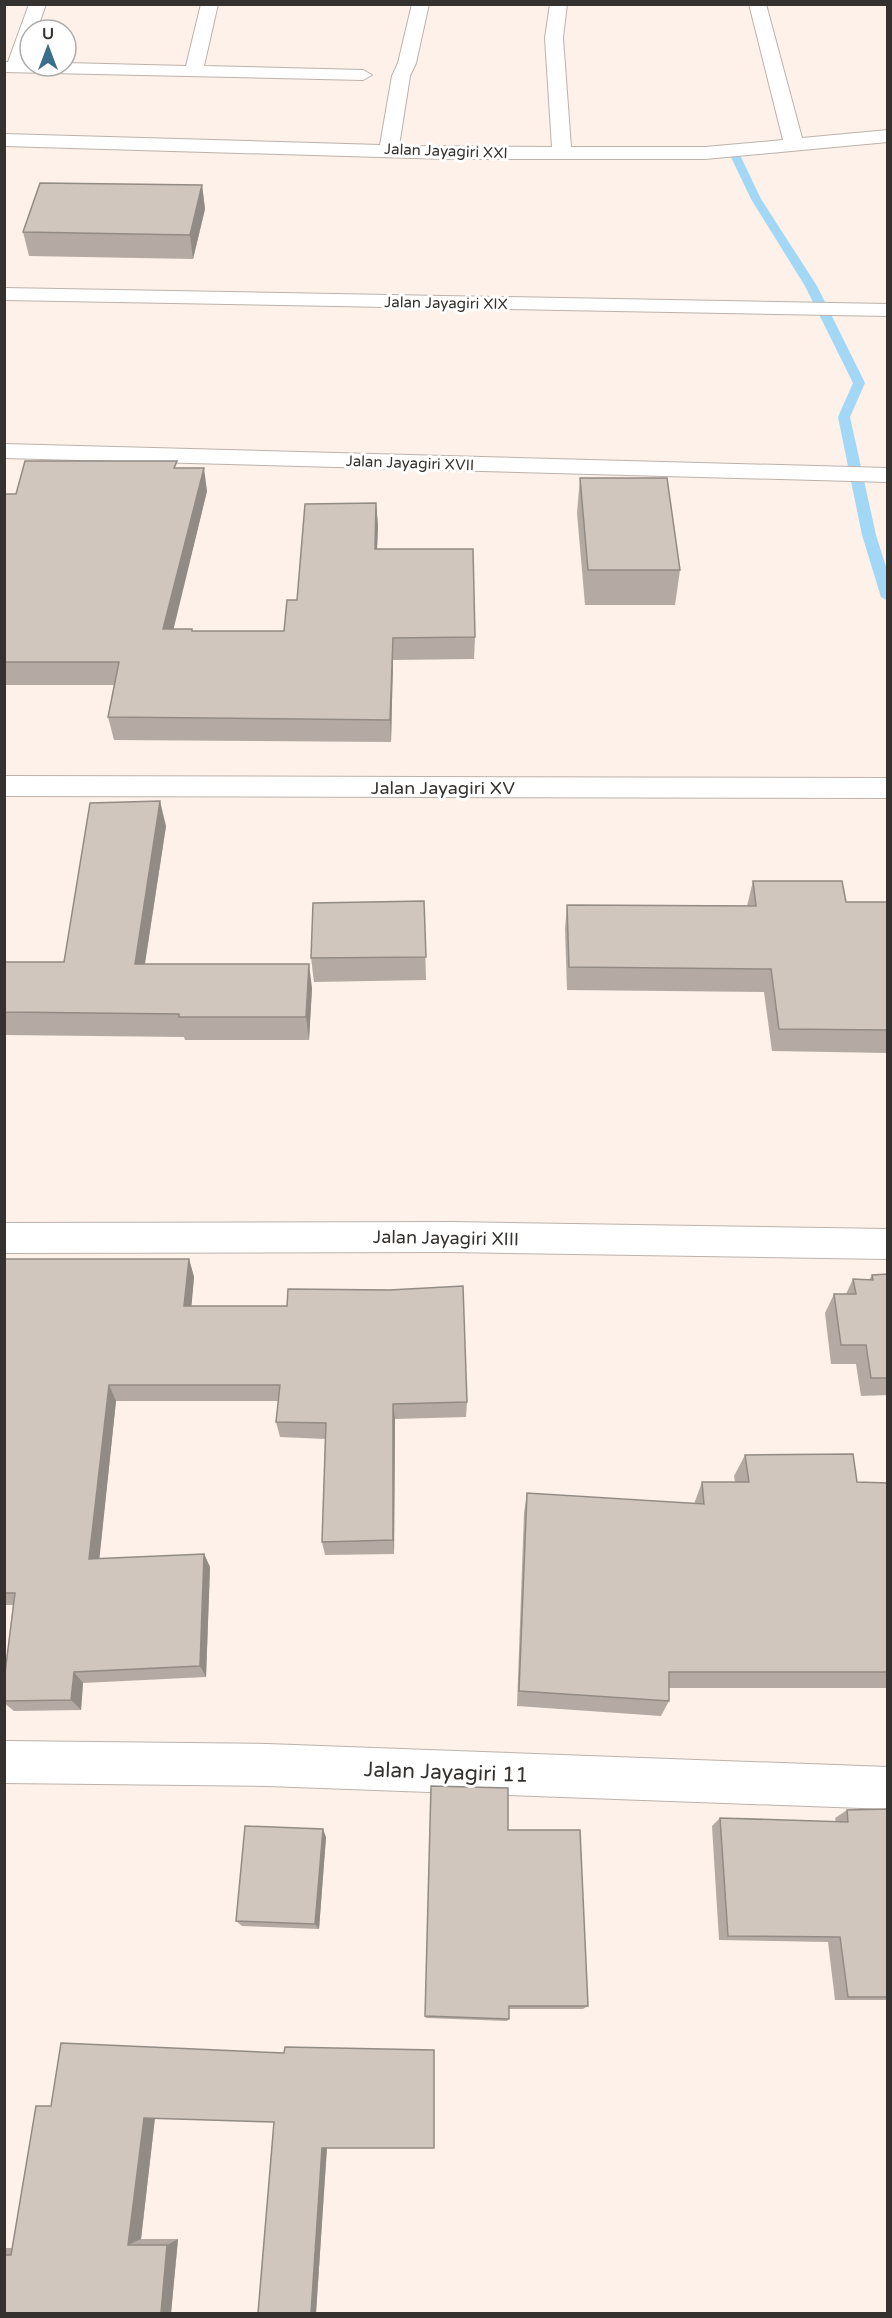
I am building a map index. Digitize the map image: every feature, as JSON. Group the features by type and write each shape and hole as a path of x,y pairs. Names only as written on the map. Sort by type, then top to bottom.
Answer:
{"street":[{"path":"38,4 10,67 192,73 363,75"},
{"path":"192,73 210,4"},
{"path":"389,149 401,76 407,63 421,4"},
{"path":"559,4 554,38 562,153"},
{"path":"757,4 794,144"},
{"name":"Jalan Jayagiri XXI","path":"4,140 562,153 705,153 888,136"},
{"name":"Jalan Jayagiri XIX","path":"4,294 877,310"},
{"name":"Jalan Jayagiri XVII","path":"4,452 888,475"},
{"name":"Jalan Jayagiri XV","path":"4,786 884,788"},
{"name":"Jalan Jayagiri XIII","path":"4,1238 451,1237 888,1244"},
{"name":"Jalan Jayagiri 11","path":"4,1762 267,1765 834,1788 888,1788"}],"building":[{"path":"40,183 202,185 190,235 23,232"},
{"path":"25,461 177,461 174,468 204,468 163,629 284,631 287,600 297,600 305,504 376,503 375,549 473,549 475,637 393,638 390,720 108,717 119,662 4,662 4,494 16,494"},
{"path":"580,478 667,478 680,570 588,570"},
{"path":"160,801 135,964 309,964 306,1017 179,1017 179,1014 4,1012 4,962 64,962 90,803"},
{"path":"753,881 842,881 846,902 888,902 888,1030 779,1029 771,969 569,967 567,905 756,906"},
{"path":"424,901 426,957 311,958 313,903"},
{"path":"4,1259 189,1259 184,1306 287,1306 288,1289 389,1290 463,1286 467,1402 393,1404 393,1540 322,1542 326,1423 276,1422 280,1385 109,1385 89,1559 204,1554 200,1666 74,1672 71,1700 4,1701 4,1681 15,1593 4,1593"},
{"path":"888,1274 888,1378 871,1378 866,1345 841,1345 834,1294 856,1294 853,1279 873,1280 872,1275"},
{"path":"853,1454 857,1482 888,1483 888,1672 669,1672 669,1701 519,1691 527,1493 704,1504 702,1482 749,1482 745,1455"},
{"path":"431,1786 508,1788 508,1830 580,1830 588,2006 509,2006 509,2019 425,2016"},
{"path":"888,1809 888,1997 848,1997 840,1937 728,1936 720,1818 848,1822 847,1810"},
{"path":"245,1826 323,1829 315,1924 236,1921"},
{"path":"61,2043 284,2053 285,2047 434,2050 434,2148 322,2148 311,2313 258,2313 274,2122 144,2118 128,2245 167,2245 161,2313 4,2313 4,2255 11,2255 36,2106 51,2106"}],"waterway":[{"path":"735,155 756,199 811,286 859,383 844,417 869,535 888,597"}]}
